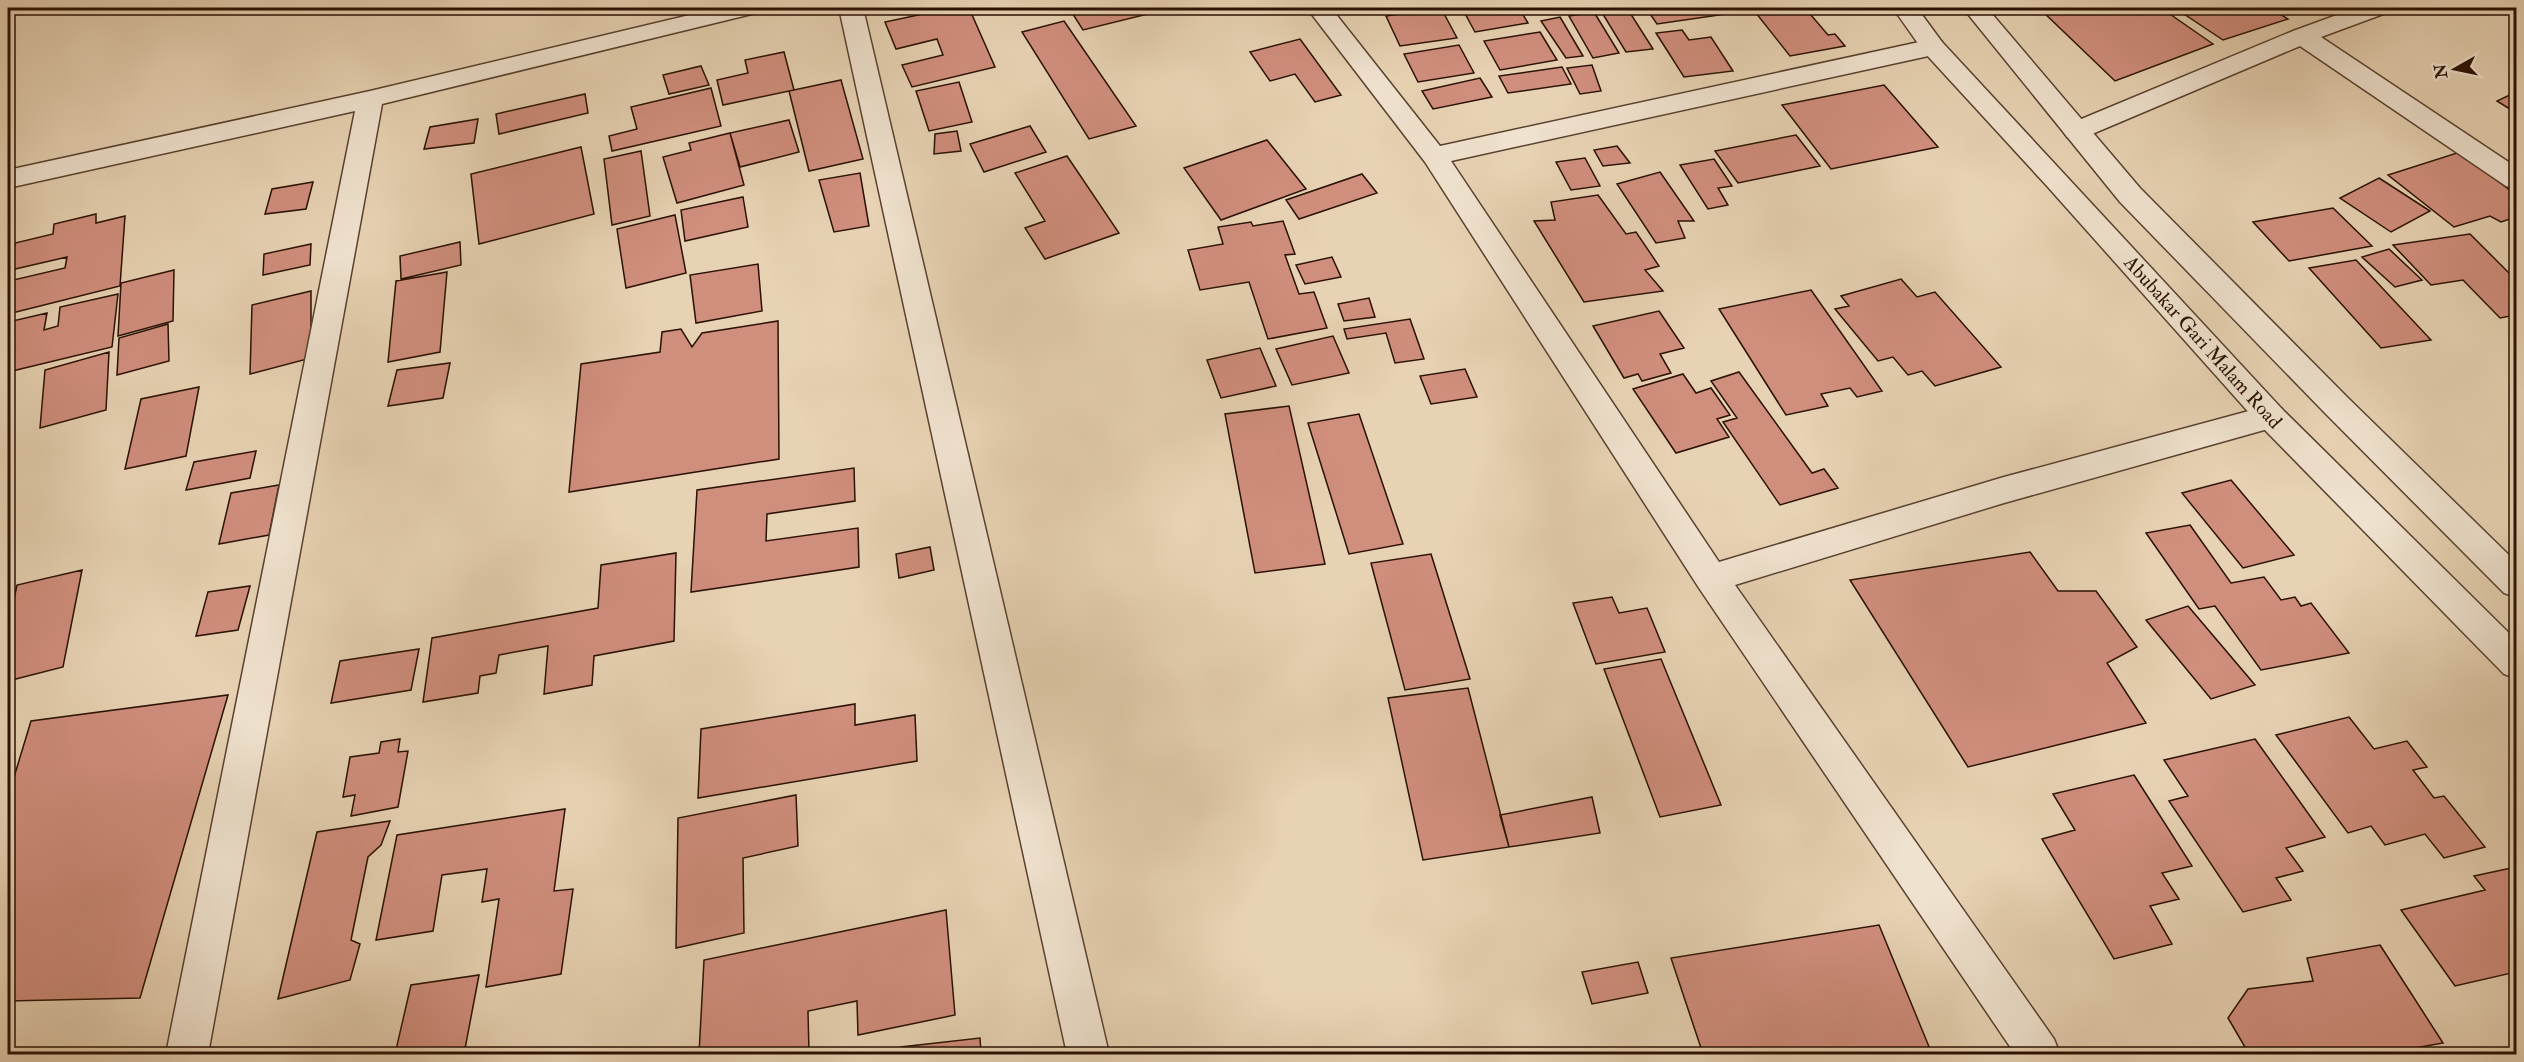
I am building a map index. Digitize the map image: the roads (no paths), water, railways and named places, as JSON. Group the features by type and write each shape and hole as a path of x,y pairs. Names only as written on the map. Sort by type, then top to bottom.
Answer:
{"street":[{"path":"8,179 370,99 747,8"},
{"path":"851,8 1089,1054"},
{"path":"1319,8 1434,156 1711,578 2039,1054"},
{"name":"Abubakar Gari Malam Road","path":"1905,8 1933,47 2057,180 2271,417 2517,663"},
{"path":"1975,8 2130,195 2336,405 2517,583"},
{"path":"2076,131 2302,36 2377,8"},
{"path":"2302,36 2517,180"},
{"path":"1434,156 1933,47"},
{"path":"187,1054 370,99"},
{"path":"1711,578 2004,490 2271,417"}]}
